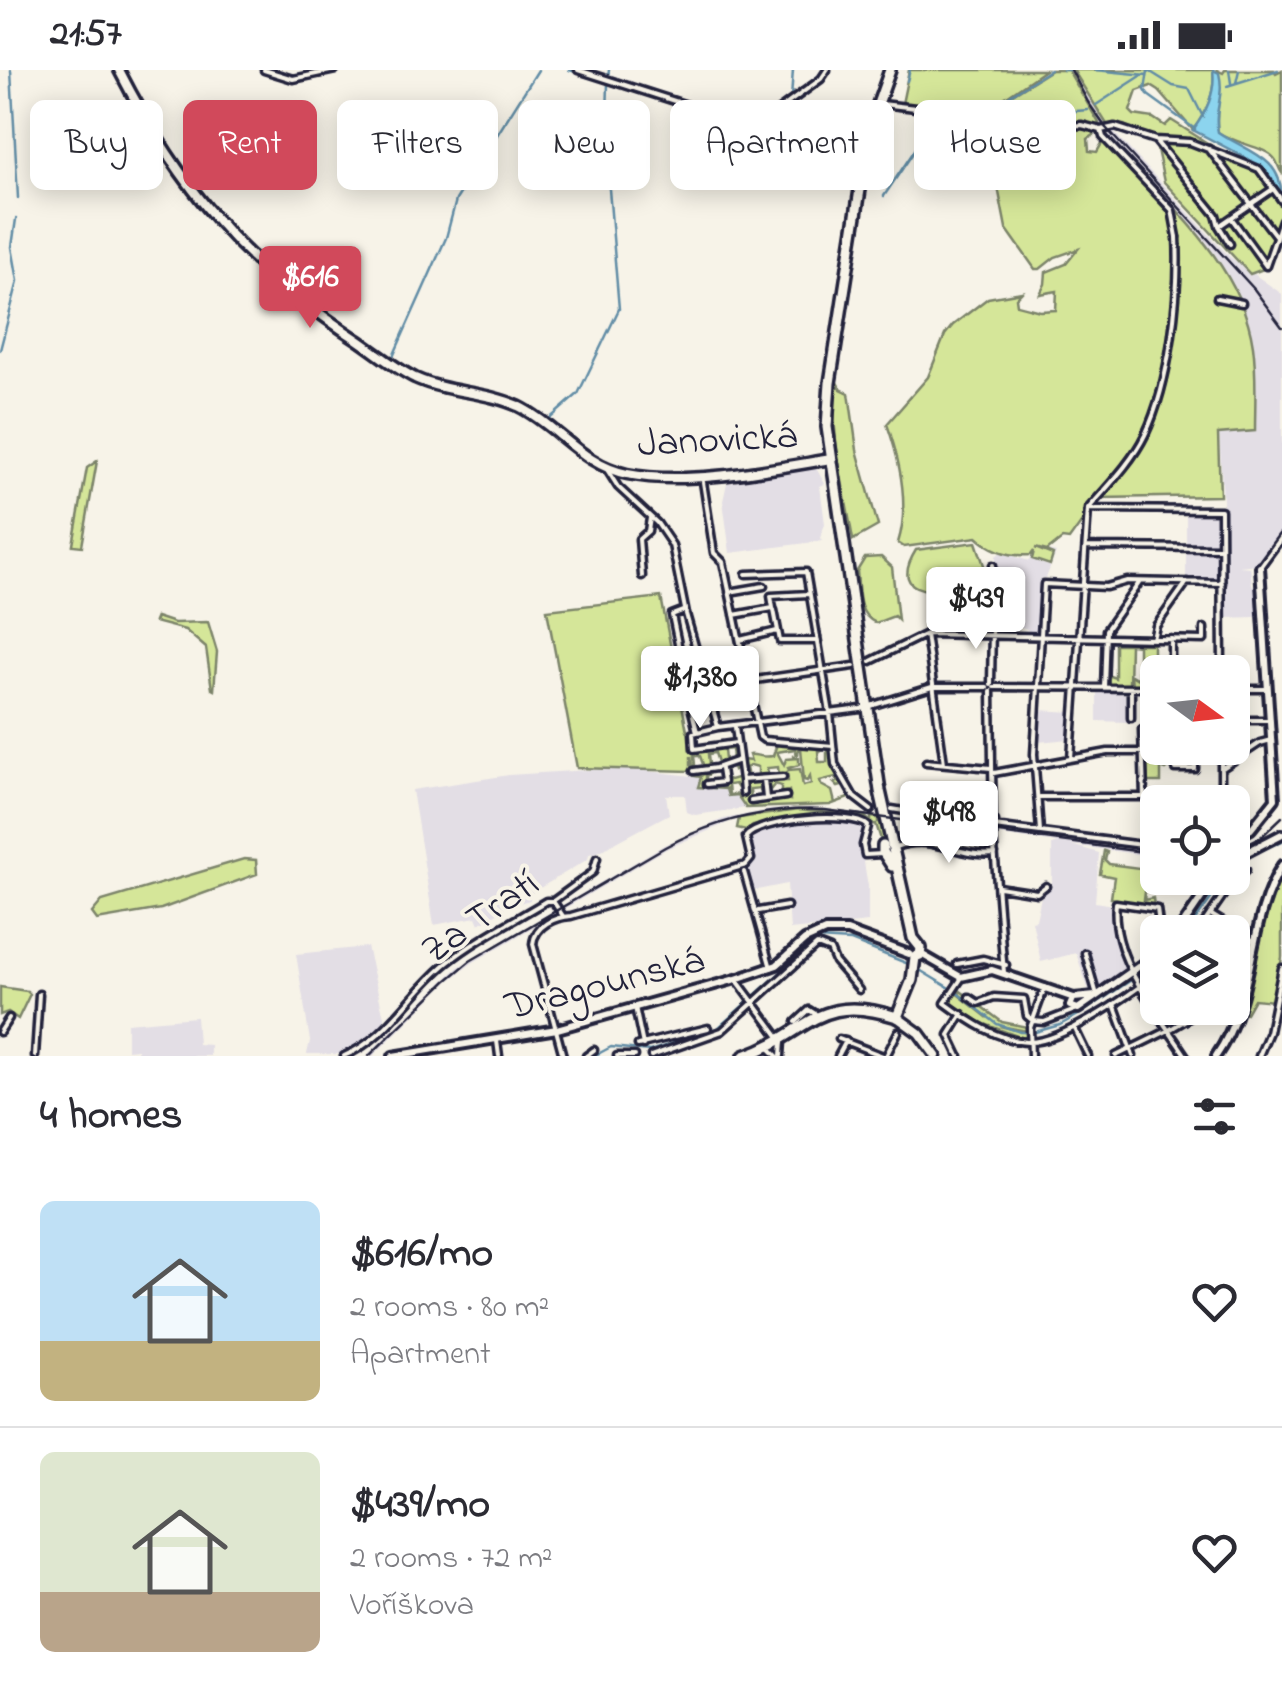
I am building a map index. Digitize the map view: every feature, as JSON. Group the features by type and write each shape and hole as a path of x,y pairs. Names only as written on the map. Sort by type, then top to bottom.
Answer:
{"main road":[{"name":"Janovická","path":"119,70 171,163 238,244 285,289 411,376 518,406 582,454 606,468 629,474 714,475 831,459"},
{"path":"879,100 886,72"},
{"path":"860,190 830,383 827,427 886,850 914,955 896,1017"},
{"path":"744,1056 782,1041 817,1016 844,1009 896,1017 919,1033 936,1056"}],"street":[{"path":"264,70 294,79 335,70"},
{"path":"578,70 688,105 723,131 738,137 821,79 827,70"},
{"path":"894,107 941,110 976,128 998,131 1082,125 1102,130 1127,129 1155,140 1190,142 1259,169 1282,202"},
{"path":"1072,758 1088,509 1138,447 1163,387 1178,282 1172,210 1103,137 1102,130"},
{"path":"1155,140 1216,215 1230,244"},
{"path":"1210,149 1275,235"},
{"path":"1219,226 1274,189"},
{"path":"1232,219 1266,266 1282,220"},
{"path":"1216,298 1242,303"},
{"path":"606,468 616,485 672,545 685,610 718,727"},
{"path":"616,485 629,474"},
{"path":"703,482 714,552 722,561 762,739 833,746"},
{"path":"1088,509 1220,510 1222,655"},
{"path":"642,576 638,539 648,531 650,518"},
{"path":"1250,830 1274,801 1260,568 1282,537"},
{"path":"1086,546 1221,548"},
{"path":"993,565 990,635 995,854 1005,969"},
{"path":"746,574 806,572 837,770 854,797 871,810"},
{"path":"1104,688 1104,639 1140,581"},
{"path":"1152,639 1154,628 1188,582"},
{"path":"1040,832 1040,797 1034,764 1044,584 1222,583"},
{"path":"729,592 764,586"},
{"path":"810,594 770,597 781,642 818,640"},
{"path":"734,616 773,608"},
{"path":"685,610 672,615 696,732"},
{"path":"871,662 926,634 1204,640 1204,628"},
{"path":"740,640 777,631"},
{"path":"926,634 944,763"},
{"path":"1171,640 1171,655"},
{"path":"748,682 854,666"},
{"path":"737,743 696,750 692,735 718,727 866,708 932,687 1140,688"},
{"path":"1131,688 1131,718"},
{"path":"1250,689 1267,689"},
{"path":"690,702 708,699"},
{"path":"1250,720 1270,720"},
{"path":"735,726 743,793"},
{"path":"1221,769 1271,740"},
{"path":"1195,748 1195,769 1176,769 1175,765 1195,748"},
{"path":"926,762 994,771 1112,752 1140,752"},
{"path":"694,771 739,760"},
{"path":"1040,797 1145,796 1143,765"},
{"path":"1221,765 1221,785"},
{"path":"706,784 723,782 720,767"},
{"path":"742,780 783,777"},
{"path":"764,779 766,798"},
{"path":"751,800 786,796"},
{"path":"892,809 1140,845"},
{"path":"995,854 972,856 931,841 864,856 866,823 830,817 752,830 746,840 750,860 745,869 771,968 814,934 832,929 893,947 962,977 1005,969"},
{"path":"1250,851 1282,834"},
{"name":"Za Tratí","path":"344,1056 360,1048 396,1016 450,961 546,901 553,901 590,874 597,858"},
{"path":"1250,967 1272,886 1282,865"},
{"path":"563,1056 533,944 543,925 563,916 745,869"},
{"path":"998,887 1038,893 1046,886"},
{"path":"1224,895 1210,914 1255,942"},
{"path":"553,901 563,916"},
{"path":"962,977 945,1003 1000,1035 1031,1039 1074,1027 1140,984 1116,923 1116,903 1157,909 1158,915"},
{"path":"756,912 788,906"},
{"path":"651,1056 722,1031 817,945 830,950 859,990"},
{"path":"1086,953 1096,995"},
{"path":"957,964 994,961 1075,1003"},
{"name":"Dragounská","path":"393,1056 557,1029 771,968"},
{"path":"969,997 978,1003 994,996 1024,999 1027,1016 1044,1022 1140,968"},
{"path":"1259,1056 1279,1000 1282,968"},
{"path":"736,979 782,1041 779,1056 765,1049"},
{"path":"1032,1056 1030,1028 1045,988"},
{"path":"35,1056 38,994"},
{"path":"1114,1004 1133,1056"},
{"path":"635,1007 640,1045 708,1028"},
{"path":"796,1022 809,1010 817,1016"},
{"path":"959,1056 949,1035 962,1014"},
{"path":"0,1032 9,1018"},
{"path":"1167,1025 1186,1056"},
{"path":"1116,1056 1178,1025"},
{"path":"1216,1056 1234,1025"},
{"path":"1074,1027 1088,1056"},
{"path":"839,1038 884,1056 898,1032"},
{"path":"497,1040 499,1056"},
{"path":"838,1056 846,1040"},
{"path":"586,1056 594,1050"},
{"path":"618,1056 635,1056"}],"shaded area":[{"path":"1068,70 1073,70 1108,126 1230,257 1282,294 1282,531 1256,564 1239,566 1250,567 1252,584 1257,590 1256,617 1224,618 1227,567 1219,434 1255,431 1253,342 1244,311 1207,246 1110,140"},
{"path":"816,468 825,484 820,486 825,524 822,541 730,553 723,501 727,483"},
{"path":"1186,512 1220,512 1217,578 1213,583 1186,580"},
{"path":"1035,548 1056,553 1046,578 1042,578 1037,635 1030,635 1027,629 994,617 996,556 1001,552 1029,561"},
{"path":"1097,691 1128,694 1127,722 1097,721"},
{"path":"1039,710 1072,712 1070,739 1038,742"},
{"path":"621,768 701,777 698,787 727,789 729,796 737,795 746,808 695,815 687,812 685,795 666,795 669,814 589,854 588,859 530,894 530,900 511,905 479,924 476,917 434,925 412,790 509,775"},
{"path":"825,809 1140,850 1140,855 1071,845 1099,853 1095,902 1112,905 1129,970 1090,994 1076,953 1041,962 1032,921 1036,920 1042,892 1052,886 1052,845 1057,843 859,815 785,811 739,818 666,849 472,963 447,982 373,1056 366,1056 457,968 664,845 723,819 772,810"},
{"path":"827,819 862,823 866,828 861,845 868,886 868,922 790,930 787,884 751,888 746,868 752,860 748,839 756,830"},
{"path":"367,947 385,1021 361,1043 341,1054 307,1054 310,1041 296,954"},
{"path":"196,1017 198,1044 210,1045 210,1056 138,1056 137,1049 127,1050 127,1023"}],"green space":[{"path":"909,70 1045,70 1001,100 914,100 914,105 902,104"},
{"path":"1051,70 1068,70 1099,123 1088,139 1089,151 1097,152 1104,140 1104,129 1217,259 1246,315 1253,346 1255,431 1218,434 1220,496 1099,498 1069,540 1062,539 1047,551 1035,548 1053,555 1050,565 1032,559 1034,551 1031,555 1008,554 977,537 904,547 898,543 903,514 902,483 887,424 928,377 953,325 988,298 1022,292 1016,298 1017,305 1040,311 1056,310 1057,291 1040,294 1046,272 1066,264 1078,249 1035,269 1006,228 999,190 1076,190 1076,100 1003,100"},
{"path":"1073,70 1213,70 1209,102 1193,130 1151,86 1137,91 1130,111 1165,126 1171,120 1220,151 1259,169 1282,201 1282,220 1266,268 1250,274 1164,182 1155,140 1124,125 1108,126"},
{"path":"1217,70 1282,70 1282,173 1270,154 1218,132"},
{"path":"836,381 849,393 857,450 878,526 853,540 836,441"},
{"path":"97,461 82,546 73,545 87,468"},
{"path":"976,542 985,568 974,584 948,590 922,589 908,578 908,566 916,550"},
{"path":"881,557 892,567 898,620 894,616 876,623 862,608 857,571 865,558"},
{"path":"661,597 687,731 694,730 690,732 693,748 698,751 736,747 736,759 733,759 732,749 724,750 725,760 719,765 715,753 708,754 709,764 704,767 700,756 694,756 696,774 711,773 706,776 706,786 724,786 723,767 735,763 739,766 734,770 726,768 725,778 740,777 741,783 737,787 728,785 729,795 744,794 745,782 761,780 764,795 760,788 750,789 751,804 790,800 789,791 781,795 781,786 775,784 767,794 767,781 788,781 787,772 779,776 778,767 767,768 769,777 758,776 758,767 751,765 746,768 748,777 744,776 742,760 751,761 749,755 773,756 777,744 799,746 797,755 795,749 777,752 784,765 786,759 799,758 799,765 788,768 800,769 803,786 811,784 810,776 804,780 801,748 826,748 818,751 819,762 827,762 827,750 831,749 835,769 845,785 838,787 834,783 838,782 836,777 820,781 821,785 832,791 835,803 851,797 830,805 746,808 737,795 728,796 726,789 698,787 701,777 694,776 691,756 691,771 577,768 547,610"},
{"path":"156,617 174,623 208,622 217,652 214,690 206,648 185,630 154,622"},
{"path":"1115,644 1130,644 1129,686 1109,686 1107,675 1115,678"},
{"path":"1131,644 1153,644 1153,655 1140,655 1140,686 1132,686 1131,675 1138,679 1138,645"},
{"path":"1147,765 1172,765 1166,770 1161,768 1161,782 1148,782"},
{"path":"798,810 864,816 871,822 871,817 878,818 884,843 877,850 881,840 876,824 830,815 746,830 737,828 739,818"},
{"path":"1104,851 1109,864 1140,868 1140,895 1145,895 1144,900 1153,898 1154,906 1111,898 1114,877 1100,874"},
{"path":"244,859 256,860 257,874 161,909 97,920 92,913 102,901"},
{"path":"1282,870 1282,957 1274,1001 1254,999 1250,1006 1250,980"},
{"path":"0,987 30,994 18,1019 8,1012 0,1015"},
{"path":"958,989 1002,1022 1027,1027 1027,1031 1000,1026 1028,1036 1025,1039 982,1023 951,1003 955,992 988,1018"}],"water":[{"path":"1213,70 1219,73 1220,82 1218,132 1269,164 1276,173 1282,199 1263,167 1193,130 1209,102"}],"waterway":[{"path":"11,70 18,198"},
{"path":"392,359 446,238 456,200 538,70"},
{"path":"569,70 601,79"},
{"path":"608,77 609,70"},
{"path":"791,100 793,70"},
{"path":"907,81 910,70"},
{"path":"1002,100 1050,70"},
{"path":"1063,70 1070,70"},
{"path":"1095,70 1147,75"},
{"path":"1229,70 1231,83"},
{"path":"1236,83 1239,70"},
{"path":"1227,86 1278,70"},
{"path":"1148,71 1148,95 1195,129"},
{"path":"1149,71 1173,86 1189,89 1203,117"},
{"path":"1096,105 1141,76"},
{"path":"547,421 578,394 619,309 606,153 608,83"},
{"path":"1076,111 1088,110"},
{"path":"884,196 914,151"},
{"path":"1254,205 1273,193"},
{"path":"1236,218 1251,207"},
{"path":"0,350 18,281 12,247 16,219"},
{"path":"1250,856 1282,841"},
{"path":"1199,915 1214,895"},
{"path":"594,1056 611,1047 650,1051 718,1028 818,939 851,941 911,965"},
{"path":"918,969 997,1024 1020,1032 1060,1025 1140,974"}],"railway":[{"path":"1071,70 1106,128 1254,289 1282,327"},
{"path":"369,1056 470,961 665,847 742,817 825,810 1140,852"},
{"path":"1250,842 1282,817"}]}
